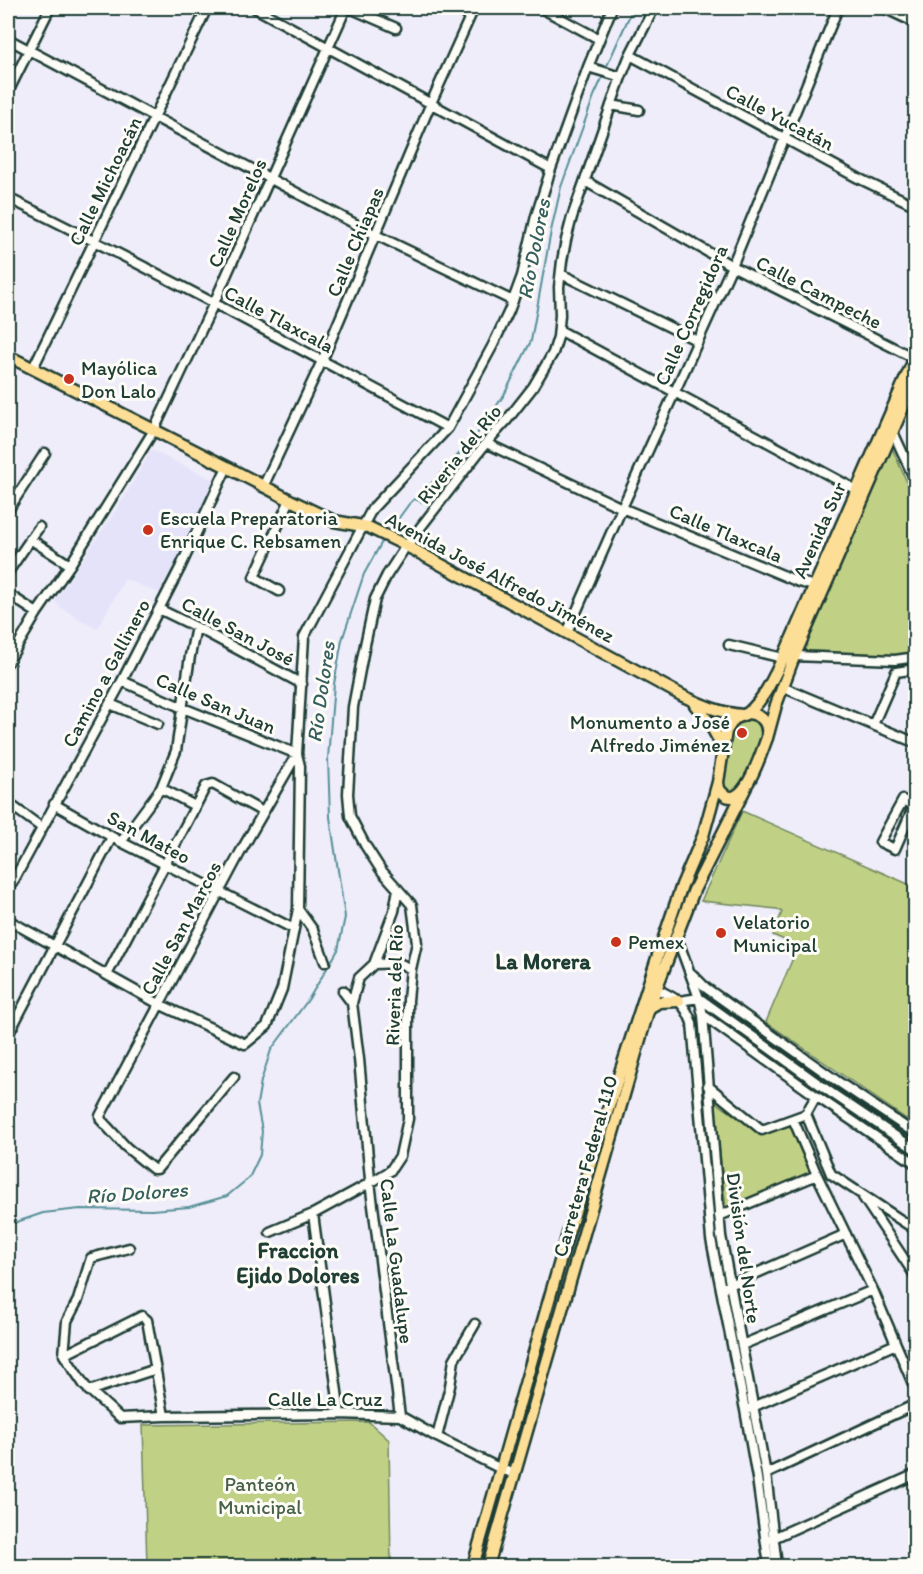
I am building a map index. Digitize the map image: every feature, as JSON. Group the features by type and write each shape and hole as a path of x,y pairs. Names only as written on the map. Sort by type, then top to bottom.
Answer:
{"main road":[{"name":"Avenida José Alfredo Jiménez","path":"8,356 334,521 365,527 405,545 683,696"},
{"name":"Avenida Sur","path":"723,751 726,730 734,719 745,714 760,702 783,666 861,492 915,358"},
{"name":"Avenida Sur","path":"861,492 893,432 915,378"},
{"name":"Avenida Sur","path":"746,787 767,738 782,687 783,666 795,656 819,587"},
{"path":"683,696 707,707 756,714 766,723 767,738"},
{"path":"683,696 702,712 715,730 723,751"},
{"name":"Carretera Federal 110","path":"473,1566 568,1230 658,955 682,885 703,836 718,782 723,751"},
{"path":"718,782 719,789 732,797 740,794 746,787"},
{"name":"Carretera Federal 110","path":"488,1566 649,1008 694,890 746,787"},
{"path":"657,989 654,977 681,900 682,885"},
{"path":"649,1008 658,1002 679,1000"}],"street":[{"path":"8,92 50,8"},
{"name":"Calle Michoacán","path":"33,368 207,8"},
{"path":"255,8 551,169"},
{"path":"348,8 396,28"},
{"name":"Calle Morelos","path":"8,662 154,430 348,8"},
{"name":"Calle Chiapas","path":"263,487 322,361 474,8"},
{"path":"541,8 599,39"},
{"name":"Riveria del Río","path":"159,1004 245,1044 267,1026 282,989 298,909 300,766 297,754 304,637 365,527 372,509 448,428 493,345 522,276 536,216 551,169 592,68 599,39 612,8"},
{"name":"Riveria del Río","path":"270,1232 313,1214 370,1183 390,1170 400,1156 408,1119 408,1000 411,969 417,943 412,905 381,870 365,845 350,816 348,794 353,707 370,621 375,599 405,545 533,387 553,353 559,330 561,274 572,218 619,77 654,8"},
{"name":"Calle Corregidora","path":"567,633 732,266 838,8"},
{"path":"884,8 915,23"},
{"path":"8,39 376,235 513,301"},
{"name":"Calle Yucatán","path":"630,55 858,178 915,206"},
{"path":"592,68 619,77"},
{"path":"611,105 639,110"},
{"name":"Calle Campeche","path":"585,181 732,266 915,358"},
{"name":"Calle Tlaxcala","path":"8,198 94,240 448,428"},
{"path":"561,274 698,341"},
{"path":"559,330 861,492"},
{"path":"893,432 915,482"},
{"name":"Calle Tlaxcala","path":"486,443 622,508 799,582 819,587"},
{"path":"8,510 45,453"},
{"name":"Camino a Gallinero","path":"8,891 122,681 227,467"},
{"path":"279,591 254,577 290,500"},
{"path":"8,572 39,527"},
{"path":"30,539 70,565"},
{"path":"8,594 37,613"},
{"name":"Calle San José","path":"159,609 302,684"},
{"path":"121,842 161,788 176,751 196,627"},
{"path":"729,645 783,666"},
{"path":"795,656 895,660 915,657"},
{"path":"873,725 896,672 915,669"},
{"name":"Calle San Juan","path":"122,681 297,754"},
{"path":"782,687 915,743"},
{"path":"110,704 158,724"},
{"name":"Calle San Marcos","path":"234,1077 157,1169 153,1169 126,1147 101,1120 100,1116 159,1004 297,754"},
{"path":"107,975 206,786 213,784 263,812"},
{"path":"161,788 195,806"},
{"path":"903,800 914,804 895,849 880,842 903,800"},
{"path":"8,803 41,827"},
{"name":"San Mateo","path":"54,804 121,842 294,929"},
{"path":"8,1035 112,837"},
{"path":"352,1003 359,978 374,964 394,911 398,889"},
{"path":"298,909 314,930 325,962"},
{"path":"8,920 159,1004"},
{"name":"División del Norte","path":"676,935 703,1015 719,1216 742,1345 749,1409 770,1540 777,1566"},
{"path":"374,964 399,963 411,969"},
{"path":"689,971 706,988 915,1134"},
{"path":"657,989 679,1000 699,998 915,1150"},
{"path":"343,992 352,1003"},
{"name":"División del Norte","path":"679,1000 687,1010 692,1023 711,1239 766,1474 770,1540 769,1566"},
{"name":"Calle La Guadalupe","path":"352,1003 370,1183 400,1416"},
{"path":"703,1015 915,1164"},
{"path":"697,1081 709,1087 762,1130 806,1114 816,1096"},
{"path":"806,1114 831,1174 915,1230"},
{"path":"793,1119 873,1290 915,1391"},
{"path":"719,1216 817,1174"},
{"path":"861,1194 915,1277"},
{"path":"313,1214 340,1414"},
{"path":"721,1289 846,1234"},
{"path":"129,1248 91,1258 78,1300 67,1321 64,1355 89,1391 156,1369"},
{"path":"742,1345 873,1290"},
{"path":"64,1355 142,1316 147,1320 164,1416"},
{"path":"437,1437 454,1360 475,1324"},
{"path":"749,1409 896,1344"},
{"name":"Calle La Cruz","path":"89,1391 120,1418 340,1414 400,1416 437,1437 515,1474"},
{"path":"766,1474 915,1404"},
{"path":"770,1540 915,1474"}],"shaded area":[{"name":"Escuela Preparatoria Enrique C. Rebsamen","path":"151,450 218,482 162,594 125,579 97,629 61,608 55,601 124,498"}],"green space":[{"path":"889,441 915,501 915,657 795,656"},
{"path":"750,717 760,728 759,742 746,772 731,793 720,784 728,733 736,721"},
{"path":"742,811 915,887 915,1125 766,1022 798,946 773,935 782,912 777,909 701,901"},
{"path":"714,1101 761,1134 792,1124 813,1173 726,1208"},
{"name":"Panteón Municipal","path":"369,1422 389,1440 391,1566 147,1566 143,1425"}],"waterway":[{"name":"Río Dolores","path":"606,68 633,8"},
{"name":"Río Dolores","path":"388,533 409,504 439,476 477,434 504,395 531,341 561,187 604,74"},
{"path":"415,499 429,505"},
{"name":"Río Dolores","path":"8,1225 43,1213 80,1209 152,1210 189,1207 227,1196 249,1178 260,1155 262,1131 257,1104 261,1081 271,1050 308,1000 338,950 345,917 330,817 328,758 334,684 342,640 364,574 383,540"},
{"path":"803,662 897,665 916,663"}],"place":[{"name":"Mayólica Don Lalo","path":"69,379"},
{"name":"Escuela Preparatoria Enrique C. Rebsamen","path":"148,530"},
{"name":"Monumento a José Alfredo Jiménez","path":"742,733"},
{"name":"Velatorio Municipal","path":"721,933"},
{"name":"Pemex","path":"616,942"}],"district":[{"name":"La Morera","path":"543,961"},
{"name":"Fraccion Ejido Dolores","path":"298,1262"}]}
